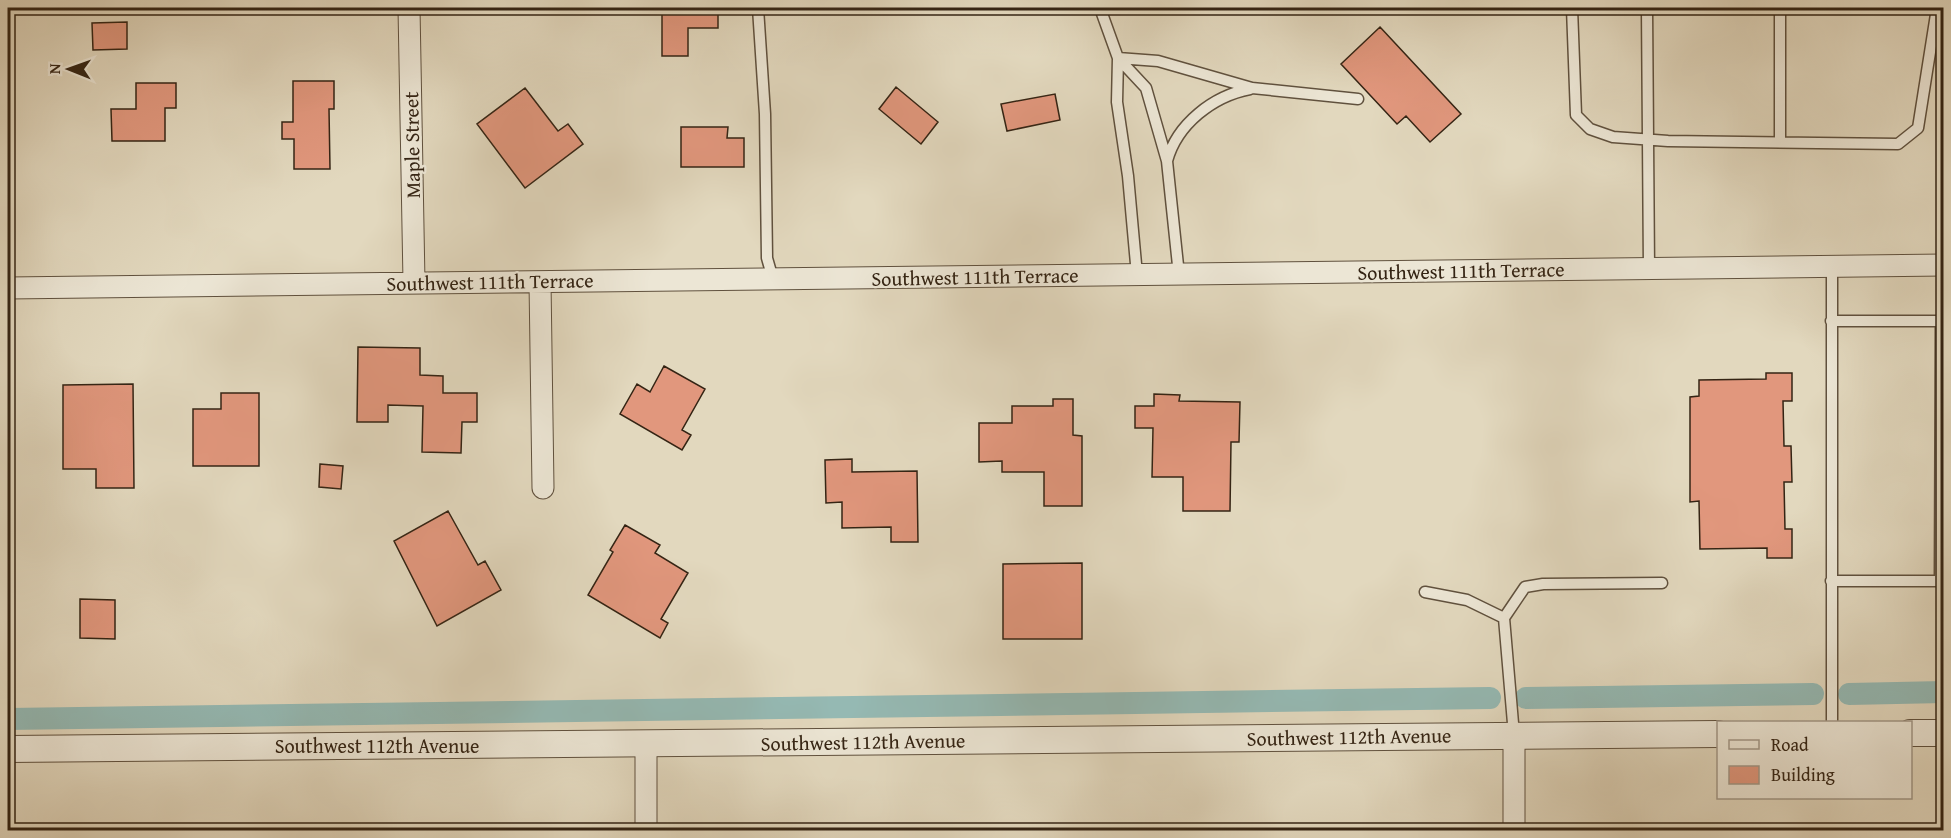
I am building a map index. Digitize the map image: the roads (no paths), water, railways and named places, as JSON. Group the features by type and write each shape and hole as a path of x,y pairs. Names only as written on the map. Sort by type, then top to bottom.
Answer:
{"street":[{"name":"Maple Street","path":"409,8 414,282"},
{"name":"Southwest 111th Terrace","path":"8,288 1944,265"},
{"path":"540,282 543,488"},
{"path":"1912,733 1944,733"},
{"name":"Southwest 112th Avenue","path":"8,749 1717,734"},
{"path":"1514,735 1514,831"},
{"path":"646,745 646,831"}],"lane":[{"path":"758,8 765,114 767,258 773,279"},
{"path":"1100,8 1118,58 1117,102 1128,176 1137,275"},
{"path":"1572,8 1576,116 1590,129 1613,136 1647,138 1898,144 1918,128 1937,8"},
{"path":"1647,8 1649,269"},
{"path":"1780,8 1780,142"},
{"path":"1118,58 1158,61 1252,88 1358,99"},
{"path":"1118,58 1146,88 1167,161 1179,275"},
{"path":"1167,161 1171,146 1183,128 1207,107 1238,91 1252,88"},
{"path":"1832,267 1832,721"},
{"path":"1831,321 1942,321 1942,581 1831,581"},
{"path":"1514,735 1504,618 1524,587 1543,584 1662,583"},
{"path":"1425,592 1467,600 1504,618"}],"waterway":[{"path":"1849,694 1944,692"},
{"path":"1526,698 1813,694"},
{"path":"8,719 1490,698"}]}
